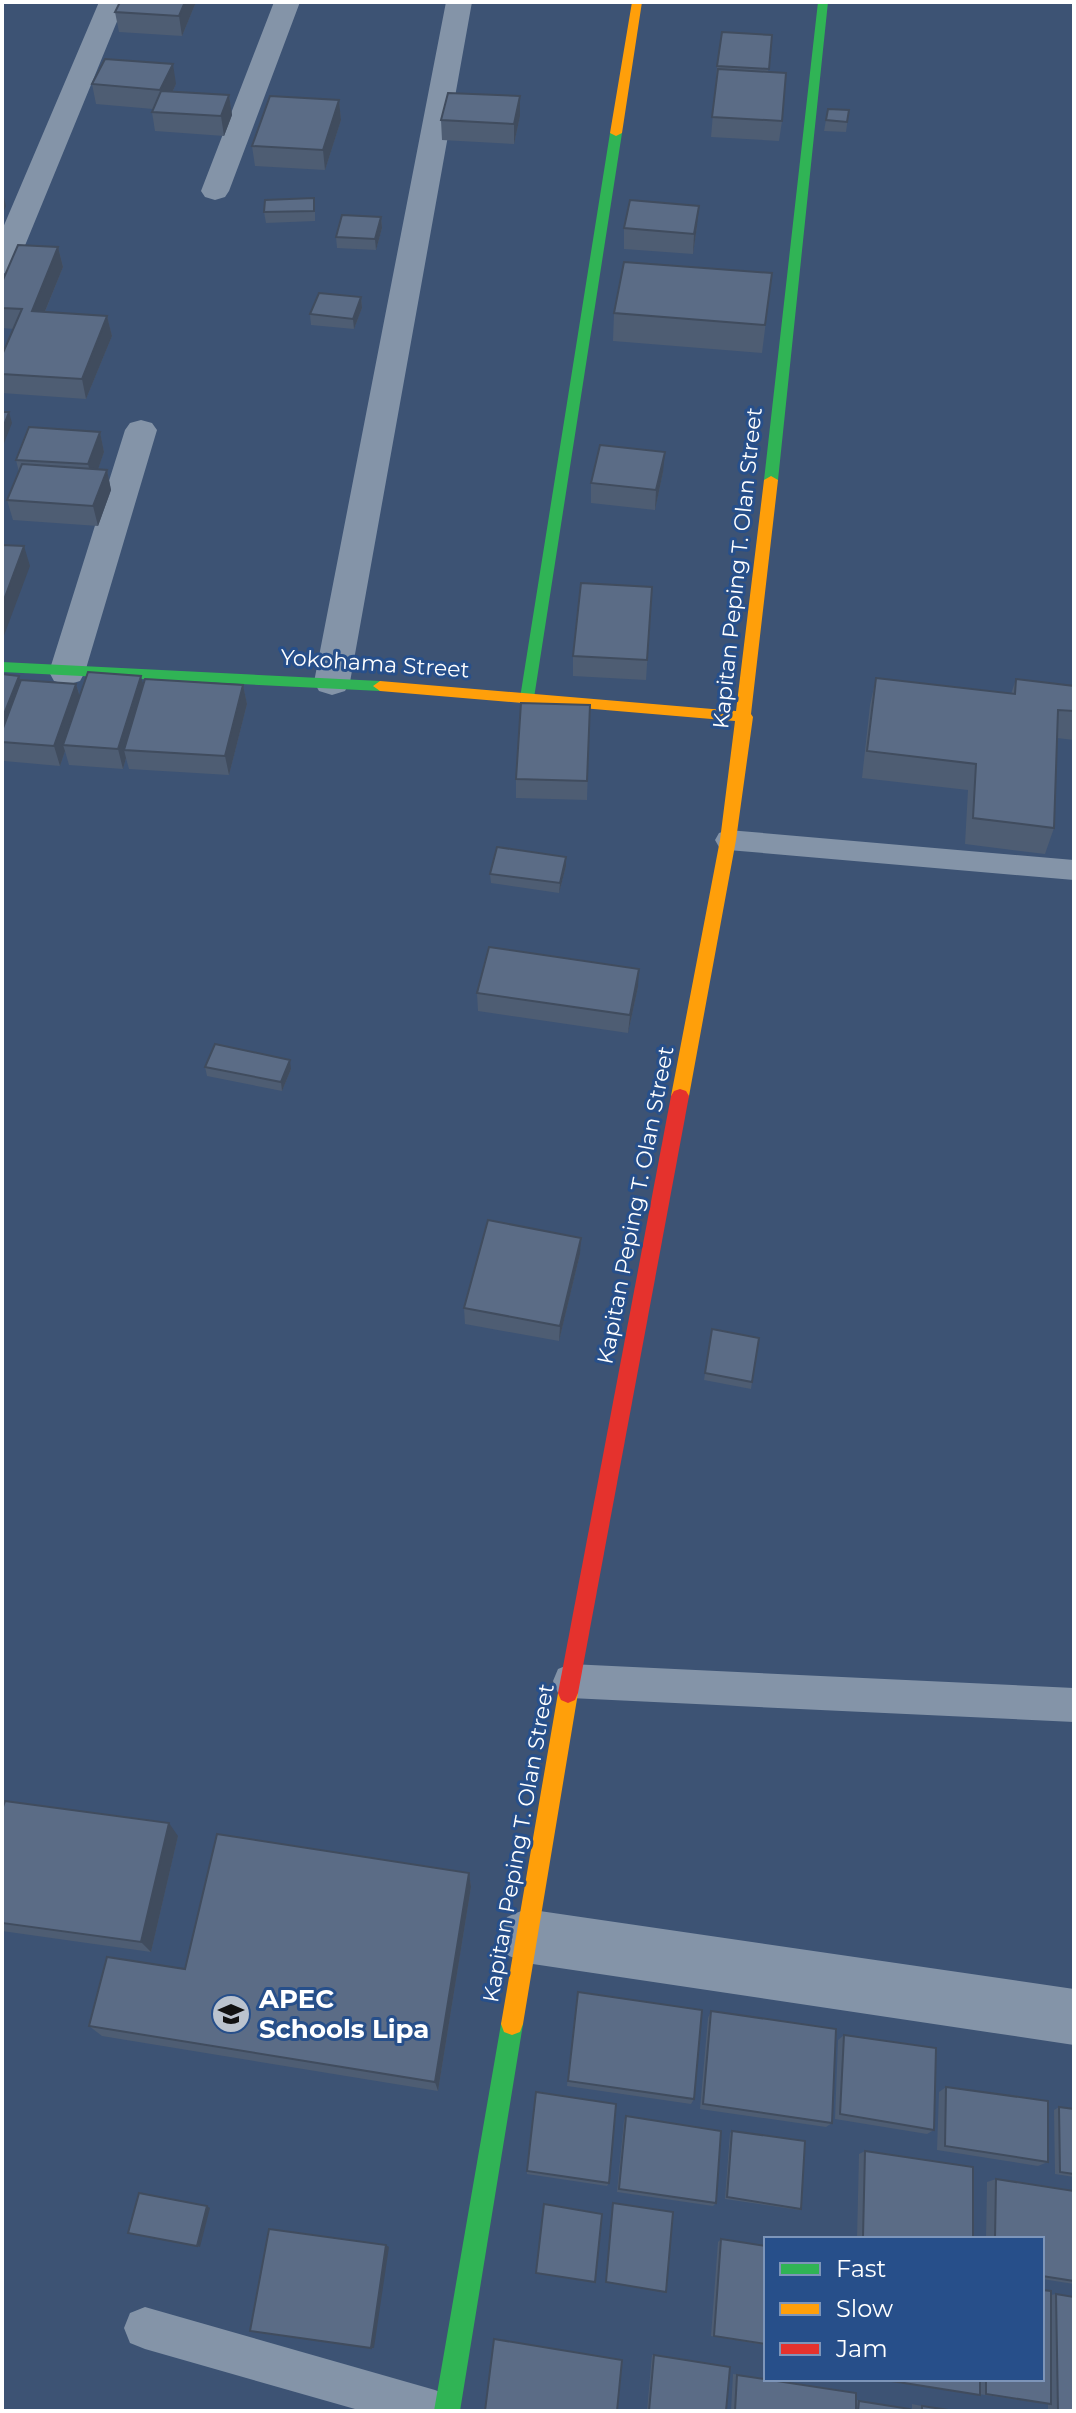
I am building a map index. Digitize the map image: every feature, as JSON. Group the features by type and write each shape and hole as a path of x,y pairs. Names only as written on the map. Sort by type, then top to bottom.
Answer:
{"street":[{"path":"2,265 112,2"},
{"path":"215,191 287,2"},
{"path":"332,682 459,2"},
{"path":"527,698 637,2"},
{"name":"Kapitan Peping T. Olan Street","path":"447,2411 570,1681 728,840 745,717 823,2"},
{"path":"67,672 141,430"},
{"name":"Yokohama Street","path":"2,667 332,682 745,717"},
{"path":"526,1936 1074,2017"}],"lane":[{"path":"728,840 1074,870"},
{"path":"570,1681 1074,1705"},
{"path":"145,2328 435,2411"}],"building":[{"path":"120,2 185,2 179,16 115,12"},
{"path":"722,32 772,35 769,69 717,66"},
{"path":"105,59 173,64 160,90 92,84"},
{"path":"718,69 786,73 782,121 712,117"},
{"path":"161,91 229,95 221,116 152,112"},
{"path":"448,93 520,96 514,124 441,120"},
{"path":"270,96 339,100 323,150 252,146"},
{"path":"828,109 849,110 847,122 826,120"},
{"path":"314,198 314,211 264,212 265,200"},
{"path":"630,200 699,206 694,234 624,228"},
{"path":"342,215 381,217 375,239 336,237"},
{"path":"18,245 58,247 32,311 107,316 82,379 2,374 2,355 22,309 2,308 2,282"},
{"path":"624,262 772,273 765,325 614,313"},
{"path":"319,293 361,297 353,319 310,314"},
{"path":"2,412 9,412 2,430"},
{"path":"29,427 100,432 88,464 16,460"},
{"path":"600,445 665,452 656,490 591,483"},
{"path":"22,464 107,470 93,506 7,500"},
{"path":"2,545 24,546 2,605"},
{"path":"581,583 652,587 647,660 573,656"},
{"path":"88,672 141,676 118,749 63,745"},
{"path":"2,674 19,676 2,719"},
{"path":"876,678 1015,694 1016,679 1074,686 1074,711 1058,710 1054,828 973,818 976,764 867,751"},
{"path":"145,679 243,685 225,756 124,750"},
{"path":"21,680 76,684 54,746 2,742 2,731"},
{"path":"521,703 590,705 587,781 516,779"},
{"path":"497,847 566,857 560,883 490,874"},
{"path":"489,947 639,969 630,1015 477,993"},
{"path":"215,1044 290,1060 281,1082 205,1067"},
{"path":"488,1220 581,1238 560,1326 464,1308"},
{"path":"712,1329 759,1338 752,1382 705,1373"},
{"path":"5,1801 169,1823 141,1942 2,1923 2,1810"},
{"path":"217,1834 469,1873 435,2082 89,2026 107,1957 185,1969"},
{"path":"578,1992 702,2010 694,2099 568,2081"},
{"path":"711,2011 836,2029 832,2123 703,2104"},
{"path":"844,2035 936,2048 934,2130 840,2114"},
{"path":"946,2087 1048,2101 1048,2162 945,2146"},
{"path":"536,2092 616,2104 609,2183 527,2171"},
{"path":"1059,2107 1074,2109 1074,2174 1060,2172"},
{"path":"626,2116 721,2131 716,2203 619,2189"},
{"path":"732,2131 805,2141 801,2209 727,2197"},
{"path":"865,2151 973,2167 973,2237 863,2237"},
{"path":"996,2179 1074,2191 1074,2281 1044,2276 1044,2237 995,2237"},
{"path":"139,2193 207,2206 197,2246 128,2233"},
{"path":"613,2203 673,2212 666,2292 606,2282"},
{"path":"544,2204 602,2214 595,2282 536,2273"},
{"path":"269,2229 386,2245 371,2348 250,2331"},
{"path":"721,2239 764,2246 764,2344 714,2336"},
{"path":"1044,2290 1051,2291 1051,2404 986,2394 986,2381 1044,2381"},
{"path":"1056,2294 1074,2297 1074,2411 1058,2411"},
{"path":"494,2339 622,2360 617,2411 485,2411"},
{"path":"654,2355 730,2367 726,2411 649,2411"},
{"path":"737,2375 856,2393 856,2411 735,2411"},
{"path":"892,2381 980,2381 980,2395"},
{"path":"859,2401 910,2409 910,2411 858,2411"},
{"path":"922,2406 955,2411 922,2411"}],"traffic: fast":[{"path":"771,480 823,2"},
{"path":"527,698 616,133"},
{"path":"2,667 380,686"},
{"path":"447,2411 512,2024"}],"traffic: slow":[{"path":"616,133 637,2"},
{"path":"680,1096 728,840 771,480"},
{"path":"380,686 745,717"},
{"path":"512,2024 568,1693"}],"traffic: jam":[{"path":"568,1693 680,1096"}],"place":[{"name":"APEC Schools Lipa","path":"231,2014"}]}
